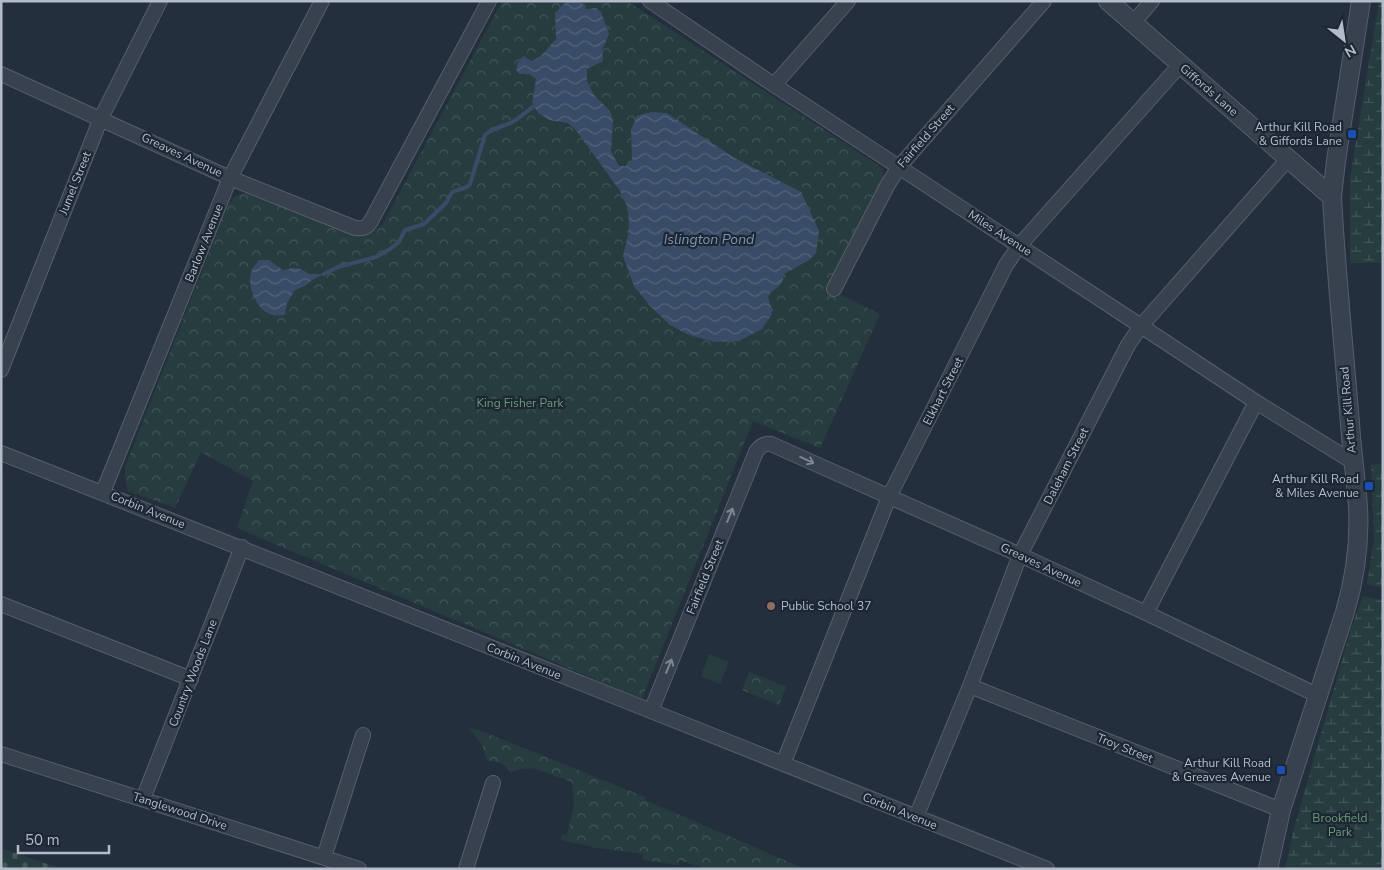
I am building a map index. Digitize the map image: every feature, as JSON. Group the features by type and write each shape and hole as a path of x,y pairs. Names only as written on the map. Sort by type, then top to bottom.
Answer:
{"street":[{"name":"Jumel Street","path":"1,370 101,118 160,1"},
{"name":"Barlow Avenue","path":"103,492 230,178 322,1"},
{"name":"Greaves Avenue","path":"1,74 230,178 355,228 365,228 371,221 489,1"},
{"path":"774,85 848,1"},
{"name":"Fairfield Street","path":"834,289 887,186 899,167 1044,1"},
{"name":"Giffords Lane","path":"1108,1 1332,198"},
{"path":"1133,23 1152,1"},
{"name":"Arthur Kill Road","path":"1268,869 1281,810 1352,589 1358,544 1358,509 1332,198 1360,1"},
{"name":"Miles Avenue","path":"651,2 1256,402 1353,462"},
{"name":"Elkhart Street","path":"783,764 890,497 1006,265 1019,246 1180,64"},
{"name":"Daleham Street","path":"916,817 970,686 1020,555 1128,345 1141,326 1288,159"},
{"path":"1146,613 1256,402"},
{"name":"Greaves Avenue","path":"762,445 771,444 1020,555 1317,695"},
{"name":"Fairfield Street","path":"651,711 756,452 762,445"},
{"name":"Corbin Avenue","path":"1,453 1047,869"},
{"name":"Country Woods Lane","path":"144,799 242,548"},
{"path":"1,604 191,679"},
{"name":"Troy Street","path":"970,686 1281,810"},
{"path":"324,857 363,735"},
{"name":"Tanglewood Drive","path":"1,754 359,869"},
{"path":"466,869 493,783"}],"green space":[{"name":"King Fisher Park","path":"502,1 627,1 878,165 883,172 883,178 826,288 880,314 820,448 753,421 642,699 237,528 253,481 201,452 175,508 128,491 125,478 125,467 231,201 240,194 254,193 356,235 365,235 374,231 384,222"},
{"path":"1379,1 1383,1 1383,263 1350,263 1350,179"},
{"path":"1383,464 1383,588 1367,584 1374,540 1371,465"},
{"name":"Brookfield Park","path":"1363,596 1383,600 1383,869 1285,869 1294,828 1351,629"},
{"path":"709,654 729,662 720,684 701,676"},
{"path":"749,672 786,687 779,705 742,690"},
{"path":"468,728 479,730 645,797 645,800 805,869 707,869 679,860 678,865 643,860 643,854 598,848 561,840 562,834 567,835 574,805 572,782 533,768 511,772 500,763 487,761 482,744"},
{"path":"1,848 62,869 1,869"}],"water":[{"name":"Islington Pond","path":"567,1 580,1 586,9 596,8 601,12 609,34 602,50 603,61 587,69 587,81 594,95 610,111 613,121 611,151 619,166 625,166 632,160 631,130 637,116 651,112 667,113 733,157 801,192 819,231 816,253 809,260 784,274 779,286 768,297 772,314 762,329 739,341 715,342 689,335 670,325 650,306 634,286 623,256 629,231 628,209 620,191 576,130 568,123 549,120 538,113 532,103 536,79 529,74 519,74 516,69 519,60 524,56 531,61 540,57 556,39 555,13"},
{"path":"259,260 269,260 283,270 293,268 301,269 309,274 324,274 295,290 287,303 285,315 277,316 266,312 258,305 251,287 250,275"}],"waterway":[{"path":"324,274 338,267 376,257 399,242 405,230 424,224 446,203 452,192 467,187 470,184 485,135 514,121 534,106"}],"place":[{"name":"Arthur Kill Road & Giffords Lane","path":"1352,134"},
{"name":"Arthur Kill Road & Miles Avenue","path":"1369,486"},
{"name":"Public School 37","path":"771,606"},
{"name":"Arthur Kill Road & Greaves Avenue","path":"1281,770"}]}
